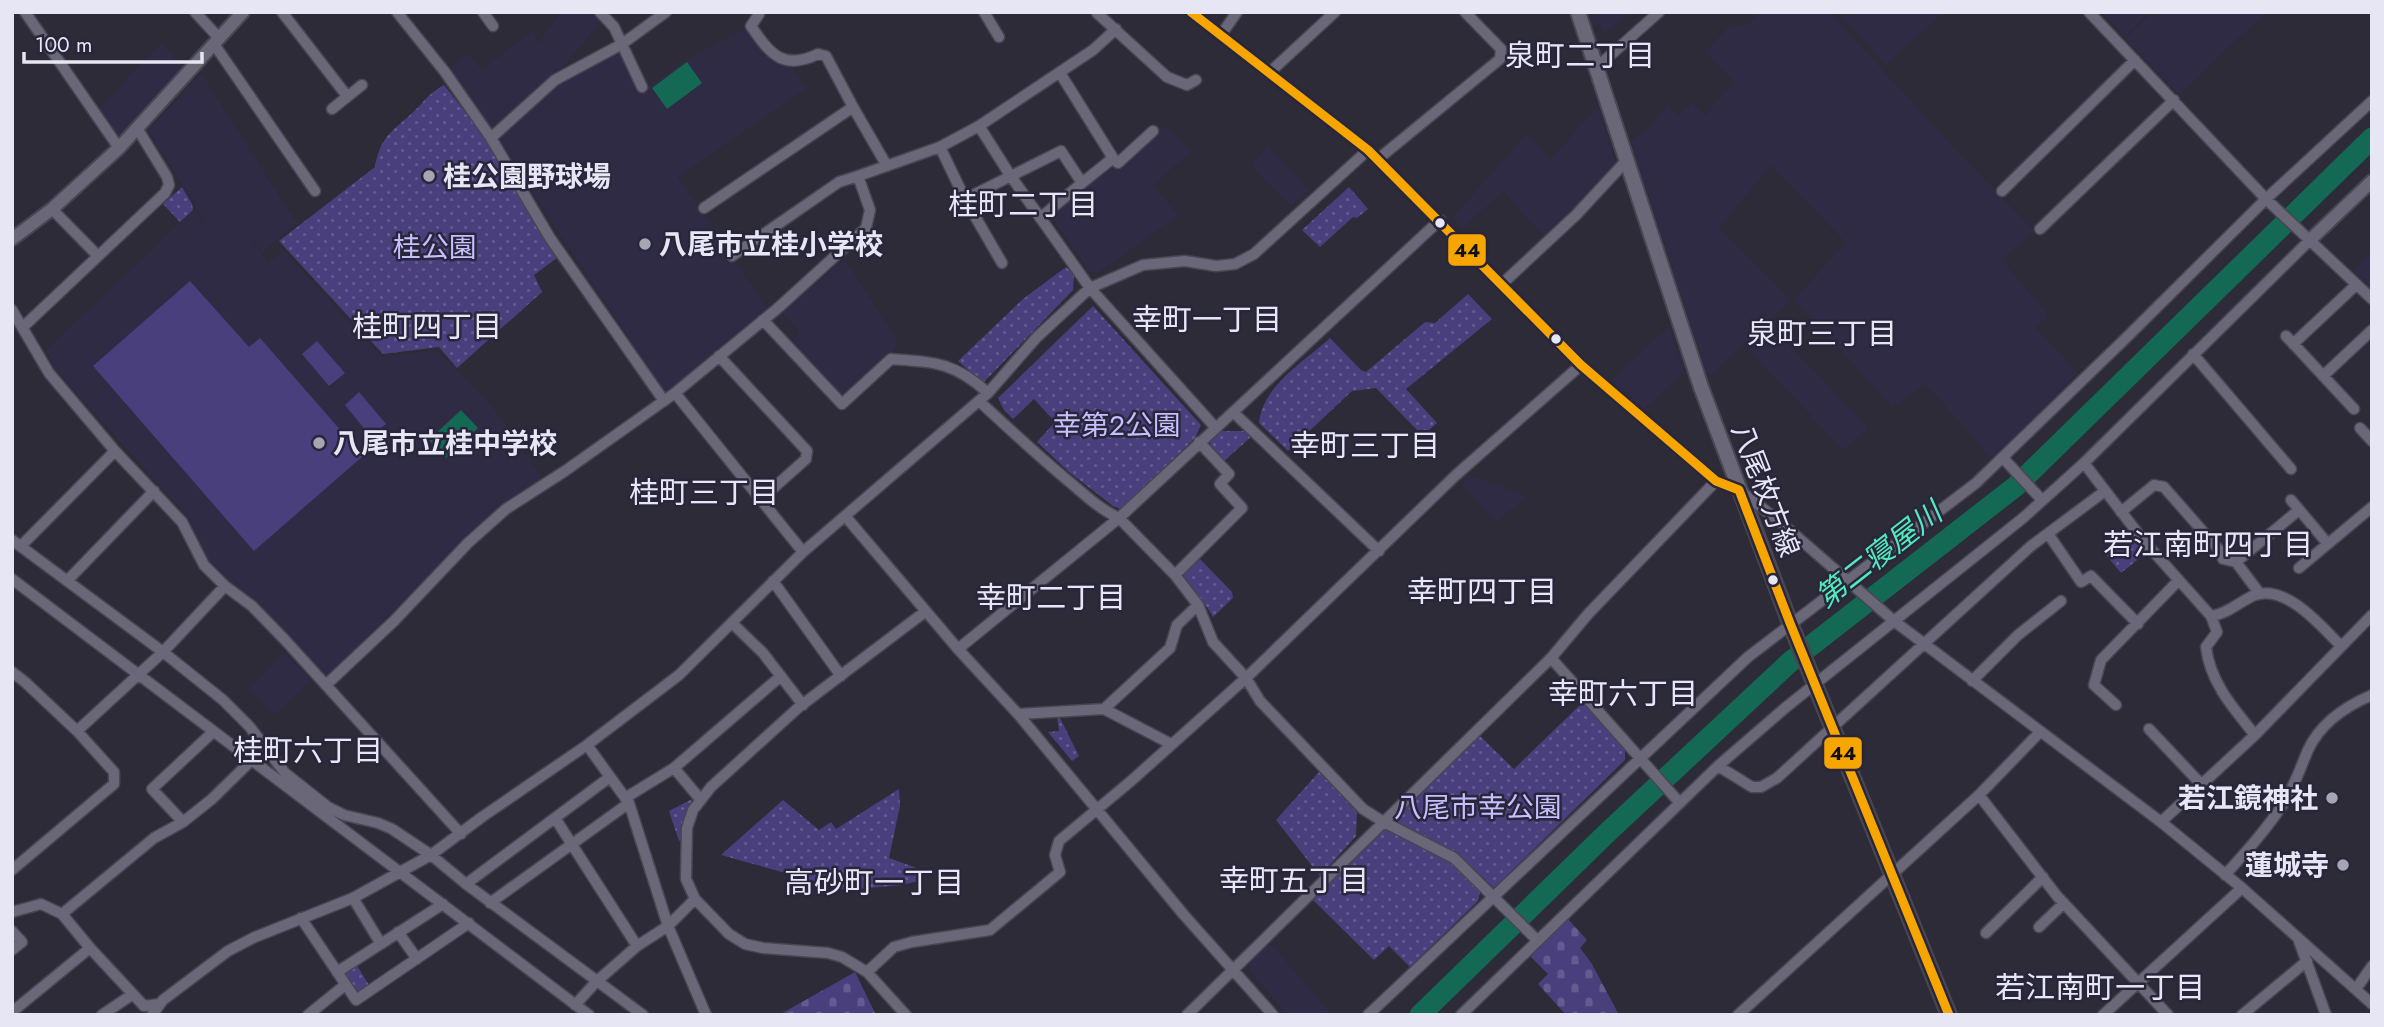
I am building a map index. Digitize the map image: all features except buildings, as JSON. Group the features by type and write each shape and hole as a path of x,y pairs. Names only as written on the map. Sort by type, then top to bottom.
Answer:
{"main road":[{"name":"八尾枚方線","path":"1578,12 1701,387 1739,491 1949,1015"}],"street":[{"path":"26,12 119,148"},
{"path":"195,12 315,191"},
{"path":"12,239 52,209 119,148 243,12"},
{"path":"282,12 347,96"},
{"path":"397,12 491,138 550,237 664,401"},
{"path":"482,12 493,26"},
{"path":"600,12 614,27 642,87"},
{"path":"491,138 555,80 622,44 666,12"},
{"path":"984,12 999,37"},
{"path":"1191,12 1368,150 1581,365 1716,481 1739,491 1779,521 1894,621 2161,822 2242,888 2372,1004"},
{"path":"1221,35 1237,12"},
{"path":"1270,72 1335,12"},
{"path":"1596,68 1659,12"},
{"path":"2089,12 2266,199 2372,299"},
{"path":"759,13 751,26 778,58 801,62 818,54 826,56 887,166"},
{"path":"1097,13 1167,77 1187,85 1196,80"},
{"path":"1377,160 1500,59 1501,49 1472,14"},
{"path":"732,256 839,182 940,147 979,126 1093,50 1116,29"},
{"path":"2002,191 2135,60"},
{"path":"1060,73 1118,163 1153,131"},
{"path":"332,109 362,85"},
{"path":"2040,229 2174,100"},
{"path":"1368,1015 1748,657 1792,628 2003,458 2266,199 2372,101"},
{"path":"704,208 852,107"},
{"path":"979,126 1010,175 1090,288 1215,427"},
{"path":"23,327 165,192 169,185 167,177 137,128"},
{"path":"940,147 965,199 1002,262"},
{"path":"152,1015 159,1004 228,951 255,937 353,898 431,855 587,745 678,675 803,552 988,393 1037,337 1090,288 1143,264 1185,261 1216,266 1235,264 1254,254 1368,150"},
{"path":"965,199 1060,151 1082,183"},
{"path":"1040,218 1113,158"},
{"path":"1502,285 1576,215 1627,160"},
{"path":"327,685 394,621 468,543 506,509 675,393 763,320 866,228 870,211 858,176"},
{"path":"1461,1015 1718,766 1814,682 2023,518 2084,463 2372,181"},
{"path":"52,209 98,256"},
{"path":"958,649 1119,518 1440,220"},
{"path":"2354,410 2290,340 2356,285"},
{"path":"12,310 49,373 115,451 182,522 204,565 252,607 327,685 461,834"},
{"path":"763,320 842,404 891,359 948,365 972,378 988,393"},
{"path":"2323,376 2372,330"},
{"path":"2193,354 2291,469"},
{"path":"719,356 807,451 806,459 760,500"},
{"path":"867,972 894,947 990,930 1060,872 1055,855 1059,841 1246,678 1456,475 1581,365"},
{"path":"675,393 803,552"},
{"path":"979,401 1088,498 1119,518 1175,575 1198,605 1213,642 1246,678 1260,701 1363,809 1454,858 1537,940"},
{"path":"1233,412 1379,551"},
{"path":"2360,428 2371,438"},
{"path":"1175,575 1242,508 1220,484 1229,474 1199,442"},
{"path":"115,451 17,543 223,700 249,726 285,773 328,807 378,823 431,855 490,903 643,1015"},
{"path":"2003,458 2042,500"},
{"path":"2084,463 2121,512 2211,616 2217,632 2206,647 2208,664 2232,707 2255,735"},
{"path":"1187,1015 1551,658 1588,613 1716,481"},
{"path":"2121,512 2154,485 2164,487 2224,559 2236,562 2260,594"},
{"path":"67,581 154,491"},
{"path":"1718,766 1752,787 1761,787 1777,778 2031,546 2105,491"},
{"path":"2291,499 2328,544"},
{"path":"2299,568 2372,507"},
{"path":"2236,562 2299,510"},
{"path":"846,517 958,649 1018,713 1161,887 1273,1015"},
{"path":"2049,534 2081,582 2091,576 2138,624"},
{"path":"12,579 589,1015"},
{"path":"2116,705 2094,685 2101,660 2179,580"},
{"path":"773,581 841,676"},
{"path":"77,731 163,652 225,586"},
{"path":"2211,616 2260,594 2274,596 2295,602 2340,645"},
{"path":"1972,681 2018,635 2061,601"},
{"path":"1104,709 1170,648 1177,625 1198,605"},
{"path":"905,1015 867,972 842,957 828,953 745,944 718,925 695,899 686,878 687,828 694,810 711,787 803,705 926,611"},
{"path":"2161,822 2200,783 2255,735 2372,615"},
{"path":"732,623 763,653 803,705"},
{"path":"1551,658 1679,802"},
{"path":"12,672 77,731 114,772 114,784 12,870"},
{"path":"490,903 674,768 781,677"},
{"path":"2225,875 2267,828 2296,780 2309,747 2324,727 2356,702 2372,695"},
{"path":"1018,713 1104,709 1171,744"},
{"path":"2149,729 2200,783"},
{"path":"183,822 152,789 213,732"},
{"path":"1738,1015 1979,795 2040,732"},
{"path":"587,745 627,800 668,926 706,1015"},
{"path":"62,914 154,838 183,822 212,799 264,748"},
{"path":"674,768 701,800"},
{"path":"466,884 610,777"},
{"path":"1979,795 2064,903 2168,1015"},
{"path":"555,818 637,946"},
{"path":"1986,933 2043,877"},
{"path":"2103,1015 2242,888"},
{"path":"353,898 381,944"},
{"path":"575,1005 596,982 637,946 668,926 695,899"},
{"path":"2039,927 2064,903"},
{"path":"12,912 41,904 62,914 144,1006 159,1004"},
{"path":"337,972 443,904"},
{"path":"301,918 356,1000 469,923"},
{"path":"12,931 22,942 12,950"},
{"path":"398,932 417,959"},
{"path":"2299,940 2326,1015"},
{"path":"12,1012 90,948"},
{"path":"2242,1015 2307,961"},
{"path":"2356,989 2372,966"},
{"path":"308,1015 345,985"},
{"path":"102,1015 133,994"}],"shaded area":[{"path":"562,12 594,12 602,20 555,77 493,129 448,70 467,53 482,70 533,30 538,43"},
{"path":"1587,12 1630,12 1605,33 1598,23 1592,26"},
{"path":"1761,12 1830,12 1952,146 2034,230 2002,260 2048,315 2036,328 2078,373 2059,392 2036,368 2059,393 1992,459 1926,384 1892,407 1794,299 1846,243 1771,165 1719,228 1791,300 1711,375 1707,374 1672,268 1679,260 1672,266 1645,185 1657,170 1644,184 1630,143 1650,126 1667,105 1679,116 1691,103 1705,115 1734,82 1705,51 1728,27 1748,25"},
{"path":"1844,12 1943,12 1886,65 1841,16"},
{"path":"2102,12 2150,12 2125,36"},
{"path":"2153,12 2266,12 2179,95 2125,38"},
{"name":"八尾市立桂小学校","path":"747,28 758,47 776,64 792,68 807,88 678,177 768,310 666,394 497,138 558,84 618,52 640,92 691,57"},
{"path":"161,43 183,67 124,134 116,134 98,110"},
{"path":"687,62 702,83 667,109 652,88"},
{"name":"八尾市立桂中学校","path":"201,73 297,224 262,252 240,221 268,263 283,250 382,357 437,350 494,409 542,478 502,504 327,677 256,600 229,582 209,561 198,543 188,517 56,370 46,350 194,210 204,223 148,131"},
{"path":"1597,107 1617,165 1546,239 1503,191 1462,229 1452,218 1527,134 1551,159"},
{"path":"1166,125 1191,151 1153,186 1179,215 1098,273 1089,271 1050,215 1112,165 1117,167"},
{"path":"1268,146 1309,190 1291,206 1251,165"},
{"path":"2372,252 2372,289 2353,270"},
{"path":"845,259 898,342 891,355 842,398 790,343 800,332 781,312"},
{"path":"1669,327 1685,372 1644,409 1611,380"},
{"path":"1773,328 1868,428 1844,451 1749,350"},
{"path":"461,410 478,428 446,458 429,440"},
{"path":"1472,476 1527,496 1497,522 1461,485"},
{"path":"283,653 311,680 275,715 248,689"},
{"path":"1270,943 1332,1015 1287,1015 1249,970 1250,961"}],"green space":[{"name":"桂公園","path":"444,85 481,132 557,258 534,275 542,292 457,368 439,347 383,354 279,241 375,167 387,137"},
{"path":"182,187 193,210 180,222 163,204"},
{"path":"1349,187 1368,209 1357,218 1353,217 1320,247 1302,230"},
{"path":"1066,267 1074,275 1073,290 983,383 958,361 1023,299"},
{"path":"190,281 249,347 260,338 363,456 254,551 93,366"},
{"path":"1468,294 1492,319 1406,389 1437,423 1429,430 1417,430 1376,388 1352,391 1288,451 1259,423 1262,409 1276,386 1330,338 1366,372 1425,322 1435,323"},
{"name":"幸第2公園","path":"1093,306 1201,425 1195,438 1121,509 1113,506 1069,472 1037,442 1055,422 1034,399 1013,419 998,398"},
{"path":"317,341 345,373 329,386 302,354"},
{"path":"359,392 386,424 371,437 345,405"},
{"path":"1220,431 1245,431 1251,437 1223,462 1212,451 1210,442"},
{"path":"2132,535 2146,553 2121,573 2106,555"},
{"path":"1198,557 1232,592 1233,598 1213,617 1184,579 1184,571"},
{"name":"八尾市幸公園","path":"1583,702 1625,750 1625,760 1494,888 1458,854 1395,822 1395,815 1480,736 1514,769"},
{"path":"1057,716 1079,756 1072,761 1048,732 1059,731"},
{"path":"1319,772 1357,812 1356,836 1320,876 1276,820"},
{"path":"899,789 900,806 889,858 922,870 923,880 902,885 846,890 721,855 783,800 819,830 831,822 836,829"},
{"path":"692,799 683,839 679,841 669,811"},
{"path":"1389,828 1452,862 1481,888 1478,901 1410,967 1389,946 1374,960 1313,900 1375,833"},
{"path":"1568,919 1587,940 1580,948 1592,964 1619,1015 1566,1015 1538,984 1548,974 1530,956"},
{"path":"356,964 369,985 355,992 345,978 345,971"},
{"path":"855,972 876,1015 779,1015"}],"waterway":[{"name":"第二寝屋川","path":"1420,1015 1609,831 1790,662 2016,486 2372,138"}],"transit line":[{"name":"44","path":"1191,12 1368,150 1581,365 1716,481 1739,490"},
{"name":"44","path":"1739,490 1949,1015"}],"place":[{"name":"桂公園野球場","path":"429,176"},
{"name":"八尾市立桂小学校","path":"645,244"},
{"name":"八尾市立桂中学校","path":"319,443"},
{"name":"若江鏡神社","path":"2332,798"},
{"name":"蓮城寺","path":"2343,865"}],"district":[{"name":"泉町二丁目","path":"1580,56"},
{"name":"桂町二丁目","path":"1023,205"},
{"name":"幸町一丁目","path":"1207,320"},
{"name":"桂町四丁目","path":"427,327"},
{"name":"泉町三丁目","path":"1822,334"},
{"name":"幸町三丁目","path":"1365,446"},
{"name":"桂町三丁目","path":"704,493"},
{"name":"若江南町四丁目","path":"2208,545"},
{"name":"幸町四丁目","path":"1482,592"},
{"name":"幸町二丁目","path":"1051,598"},
{"name":"幸町六丁目","path":"1623,694"},
{"name":"桂町六丁目","path":"308,751"},
{"name":"幸町五丁目","path":"1294,881"},
{"name":"高砂町一丁目","path":"874,883"},
{"name":"若江南町一丁目","path":"2100,988"}]}
